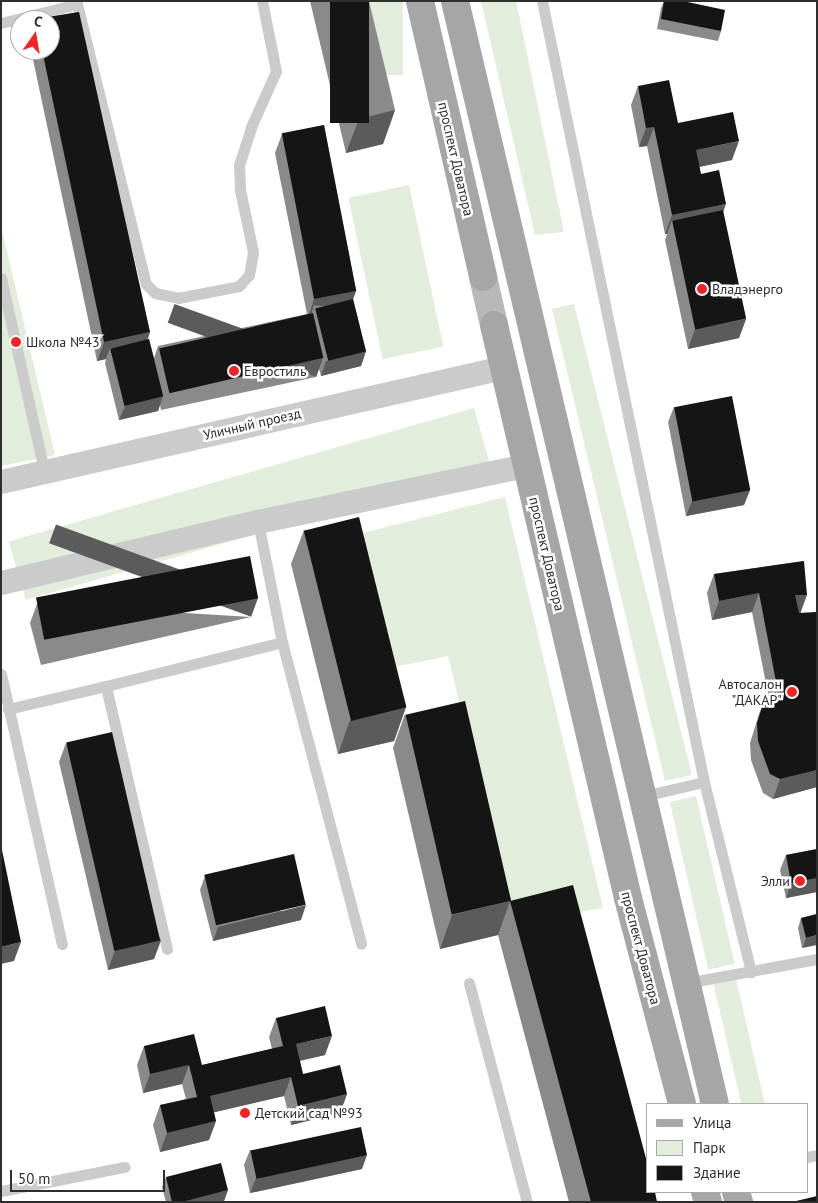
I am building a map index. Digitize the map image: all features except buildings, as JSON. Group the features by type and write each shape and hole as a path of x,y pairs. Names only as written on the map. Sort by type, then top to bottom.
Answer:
{"main road":[{"name":"проспект Доватора","path":"420,1 503,368 628,898 682,1103"},
{"path":"455,1 715,1103"}],"street":[{"name":"Уличный проезд","path":"1,482 44,470 503,368"},
{"path":"1,583 258,522 527,466"}],"lane":[{"path":"1,23 77,3 146,284 155,293 178,298 240,286 249,275 254,252 240,190 239,165 251,127 276,71 262,1"},
{"path":"542,1 704,782 751,972"},
{"path":"1,278 44,470"},
{"path":"258,522 282,642 361,944"},
{"path":"8,709 282,642"},
{"path":"1,674 8,709 7,729 62,944"},
{"path":"106,686 167,949"},
{"path":"641,796 704,782"},
{"path":"685,983 817,960"},
{"path":"469,983 527,1202"},
{"path":"1,1192 125,1167"}],"green space":[{"path":"369,1 403,1 403,75 369,75"},
{"path":"481,1 516,1 564,232 535,235"},
{"path":"409,185 443,346 383,359 348,198"},
{"name":"Школа №43","path":"1,226 55,455 1,466"},
{"path":"574,304 692,775 665,781 552,309"},
{"path":"474,408 491,467 26,600 9,541"},
{"path":"505,497 603,908 513,924 448,656 384,669 351,536"},
{"path":"696,796 735,964 708,970 670,802"},
{"path":"736,979 765,1103 741,1103 714,984"}],"place":[{"name":"Владэнерго","path":"702,289"},
{"name":"Школа №43","path":"16,342"},
{"name":"Евростиль","path":"234,371"},
{"name":"Автосалон \"ДАКАР\"","path":"792,692"},
{"name":"Элли","path":"800,881"},
{"name":"Детский сад №93","path":"245,1113"}]}
